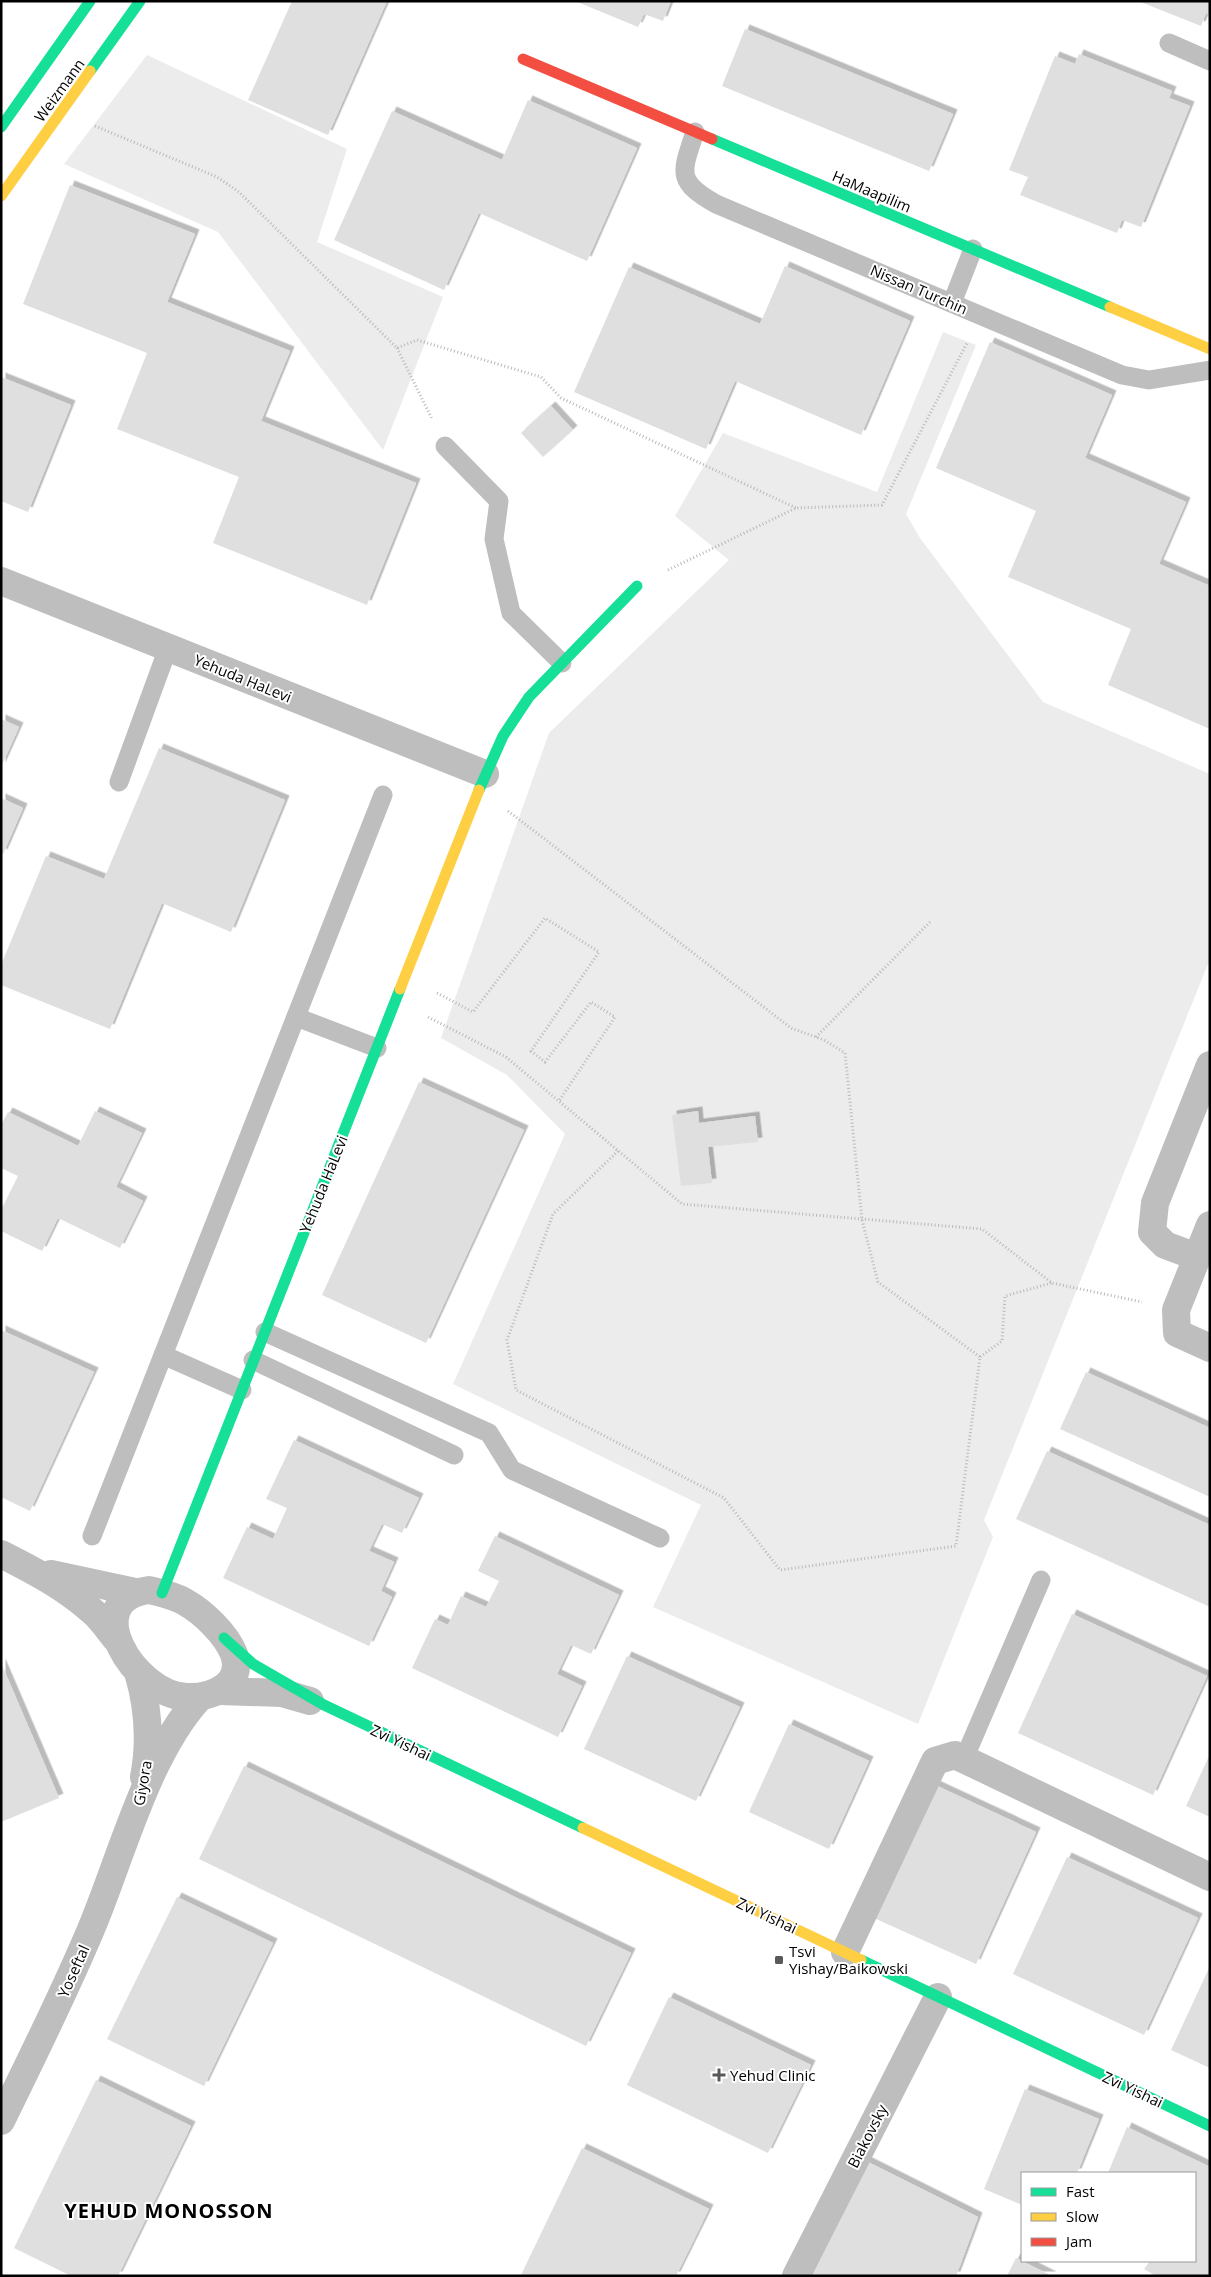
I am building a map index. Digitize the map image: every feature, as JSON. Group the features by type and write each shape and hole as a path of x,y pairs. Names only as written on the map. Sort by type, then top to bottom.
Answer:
{"street":[{"name":"Weizmann","path":"1,127 90,1"},
{"name":"Weizmann","path":"1,196 140,1"},
{"name":"HaMaapilim","path":"523,59 1210,349"},
{"name":"Yehuda HaLevi","path":"1,581 168,648 482,781"},
{"name":"Yehuda HaLevi","path":"148,1592 242,1390 482,781 503,736 529,697 637,586"},
{"path":"1197,1257 1165,1245 1152,1232 1155,1203 1210,1065"},
{"path":"1210,1225 1197,1257 1177,1322 1210,1348"},
{"path":"1,1554 31,1568 69,1592 94,1612 117,1640"},
{"path":"31,1568 67,1579 148,1592 186,1602 224,1638 234,1655 235,1668 231,1682 210,1694 183,1697 164,1691 138,1672 125,1658 114,1628 116,1614 123,1602 148,1592"},
{"name":"Zvi Yishai","path":"224,1638 253,1664 324,1705 1210,2126"},
{"name":"Giyora","path":"135,1818 145,1774 148,1734 146,1702 138,1672"},
{"name":"Zvi Yishai","path":"210,1694 282,1693 324,1705"},
{"name":"Giyora","path":"135,1818 172,1732 210,1694"},
{"path":"845,1952 935,1761 955,1755 1210,1877"},
{"name":"Yoseftal","path":"1,2121 76,1968 135,1818"},
{"name":"Biakovsky","path":"796,2276 938,1997"}],"lane":[{"path":"1169,43 1210,61"},
{"name":"Nissan Turchin","path":"695,132 684,167 686,179 696,192 716,204 1122,375 1149,380 1210,370"},
{"path":"952,303 973,249"},
{"path":"445,446 499,501 494,539 511,612 562,663"},
{"path":"119,782 168,648"},
{"path":"92,1536 383,795"},
{"path":"296,1017 377,1048"},
{"path":"265,1332 489,1433 512,1470 660,1538"},
{"path":"163,1355 242,1390"},
{"path":"253,1360 454,1455"},
{"path":"964,1759 1040,1580"}],"path":[{"path":"61,112 216,177 239,192 397,348 445,446"},
{"path":"637,586 796,508 882,505 981,316"},
{"path":"397,348 417,340 541,377 561,398 796,508"},
{"path":"482,781 791,1028 815,1037 845,1054 862,1220 878,1282 980,1357"},
{"path":"405,976 473,1012 545,918 598,952 531,1051 545,1062 591,1002 615,1017 559,1101"},
{"path":"815,1037 930,922"},
{"path":"396,1000 506,1057 682,1204 982,1229 1052,1283 1177,1322"},
{"path":"618,1151 553,1214 507,1340 516,1390 724,1498 780,1570 956,1546 980,1357 1002,1341 1005,1296 1052,1283"}],"shaded area":[{"path":"147,55 347,149 317,242 443,297 383,450 218,232 64,164"},
{"path":"943,332 976,345 906,514 920,538 1043,702 1210,774 1210,959 984,1520 993,1537 918,1724 653,1607 701,1505 453,1384 565,1134 507,1075 441,1038 549,733 729,560 675,516 723,433 877,492"}],"building":[{"path":"292,1 387,1 328,135 248,100"},
{"path":"575,1 671,1 663,21 644,14 638,27"},
{"path":"1138,1 1210,1 1210,15 1206,13 1201,26"},
{"path":"745,29 953,114 929,171 722,86"},
{"path":"1079,54 1172,91 1169,98 1190,106 1141,227 1122,220 1117,233 1020,195 1028,177 1009,170 1055,56 1075,64"},
{"path":"528,100 637,148 587,261 479,213 444,290 334,240 392,111 502,160"},
{"path":"70,185 195,234 167,302 290,351 261,421 416,483 367,605 213,543 239,477 117,429 147,353 23,304"},
{"path":"785,266 910,321 861,435 735,381 706,449 574,392 629,267 760,324"},
{"path":"990,342 1112,395 1085,458 1186,502 1159,564 1210,586 1210,729 1108,685 1131,629 1008,577 1036,511 936,468"},
{"path":"1,377 71,405 28,512 1,501"},
{"path":"551,406 573,430 543,457 521,433"},
{"path":"1,719 19,727 1,767"},
{"path":"159,748 285,800 231,932 162,903 110,1029 1,985 1,965 46,856 104,879"},
{"path":"1,798 23,808 3,854 1,853"},
{"path":"419,1082 524,1130 426,1343 322,1295"},
{"path":"95,1111 142,1133 116,1187 143,1201 120,1248 58,1218 42,1251 1,1231 1,1210 18,1176 1,1168 1,1125 8,1112 78,1146"},
{"path":"698,1111 699,1123 755,1116 758,1142 708,1147 712,1183 681,1186 672,1115"},
{"path":"1,1330 94,1372 30,1511 1,1497"},
{"path":"1086,1372 1210,1428 1210,1497 1060,1429"},
{"path":"294,1440 419,1498 402,1533 382,1524 369,1551 394,1562 381,1591 392,1597 369,1646 223,1578 247,1527 273,1539 287,1508 266,1499"},
{"path":"1047,1451 1210,1525 1210,1607 1016,1519"},
{"path":"495,1536 619,1595 591,1654 571,1645 557,1674 582,1686 558,1737 412,1668 435,1619 448,1625 461,1596 486,1607 499,1581 478,1571"},
{"path":"1072,1614 1207,1676 1153,1795 1018,1733"},
{"path":"627,1656 740,1707 696,1801 584,1749"},
{"path":"1,1663 59,1798 1,1822"},
{"path":"789,1724 869,1761 829,1849 749,1812"},
{"path":"1210,1754 1210,1817 1186,1806"},
{"path":"244,1766 631,1953 586,2046 199,1859"},
{"path":"935,1785 1036,1832 976,1964 874,1918"},
{"path":"1067,1857 1198,1918 1144,2035 1013,1974"},
{"path":"177,1897 273,1943 204,2086 107,2039"},
{"path":"1210,1966 1210,2068 1171,2050"},
{"name":"Yehud Clinic","path":"669,1997 811,2065 768,2153 627,2085"},
{"path":"96,2080 191,2126 118,2276 71,2276 14,2248"},
{"path":"1025,2089 1099,2119 1077,2172 1021,2172 1021,2205 984,2189"},
{"path":"1127,2127 1210,2167 1210,2276 1156,2276 1144,2269 1149,2262 1196,2262 1196,2172 1108,2172"},
{"path":"582,2148 709,2209 676,2276 521,2275"},
{"path":"862,2159 978,2217 956,2276 809,2276"},
{"path":"1016,2258 1052,2276 1007,2276"}],"traffic: fast":[{"path":"1,127 90,1"},
{"path":"90,71 140,1"},
{"path":"712,139 1110,307"},
{"path":"479,790 503,736 529,697 637,586"},
{"path":"162,1593 400,989"},
{"path":"224,1638 253,1664 324,1705 583,1828"},
{"path":"861,1960 1210,2126"}],"traffic: slow":[{"path":"1,196 90,71"},
{"path":"1110,307 1210,349"},
{"path":"400,989 479,790"},
{"path":"583,1828 861,1960"}],"traffic: jam":[{"path":"523,59 712,139"}],"place":[{"name":"Tsvi Yishay/Baikowski","path":"779,1960"},
{"name":"Yehud Clinic","path":"719,2075"}],"district":[{"name":"YEHUD MONOSSON","path":"169,2210"}]}
